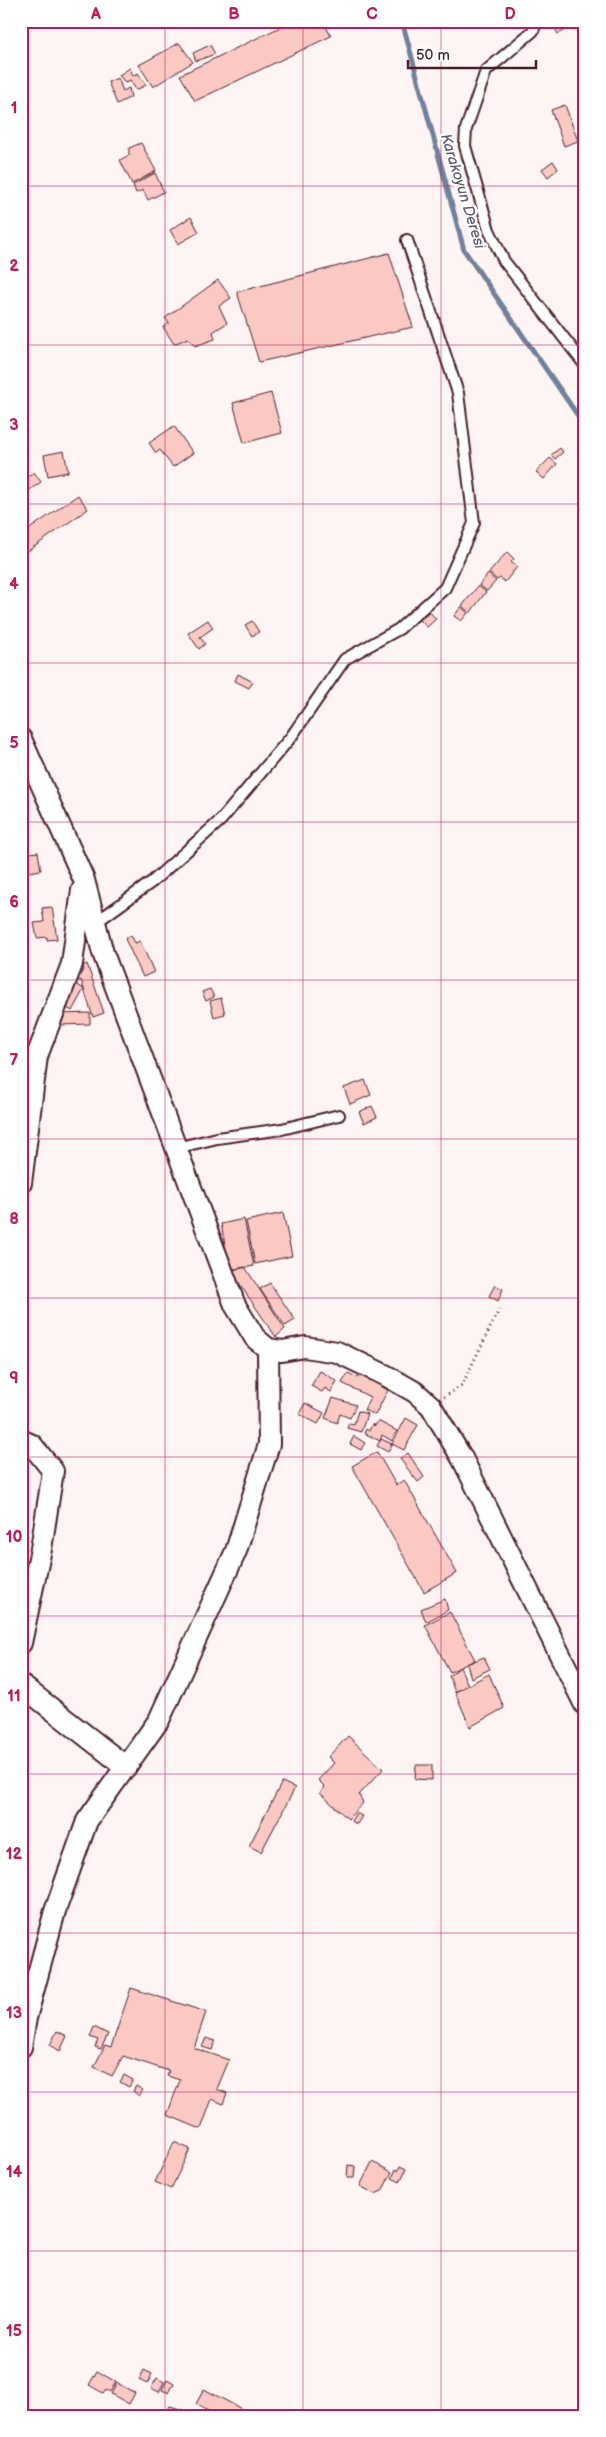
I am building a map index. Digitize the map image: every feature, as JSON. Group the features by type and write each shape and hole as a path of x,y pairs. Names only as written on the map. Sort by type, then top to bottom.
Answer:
{"street":[{"path":"21,739 84,880 103,953 235,1305 255,1338 268,1349 282,1351 305,1347 337,1352 415,1392 431,1406 462,1458 585,1705"},
{"path":"21,1183 37,1056 72,964 84,880"},
{"path":"21,2046 26,2018 55,1911 88,1821 159,1720 236,1552 269,1444 268,1349"},
{"path":"21,1440 32,1445 53,1471 42,1549 21,1643"},
{"path":"21,1685 126,1767"}],"lane":[{"path":"537,21 533,32 486,71 466,130 465,146 489,230 504,261 585,365"},
{"path":"95,923 153,882 221,820 291,737 345,659 399,629 445,588 474,523 458,393 407,240"},
{"path":"176,1148 217,1138 282,1129 339,1115"}],"path":[{"path":"431,1406 462,1385 499,1310"}],"building":[{"path":"293,21 323,21 331,36 195,101 180,75"},
{"path":"551,21 583,21 558,34"},
{"path":"179,43 193,62 153,87 139,65"},
{"path":"210,45 215,54 196,61 193,53"},
{"path":"130,68 133,76 138,73 146,85 136,90 130,80 125,83 119,75"},
{"path":"118,78 123,91 129,88 131,97 117,104 108,82"},
{"path":"565,105 578,141 564,146 551,110"},
{"path":"141,143 156,171 132,184 120,160 129,155 129,148"},
{"path":"553,161 558,169 548,177 542,169"},
{"path":"155,173 164,192 148,200 143,190 136,193 133,185"},
{"path":"191,217 199,232 178,244 170,230"},
{"path":"389,253 413,327 259,362 237,292"},
{"path":"218,280 231,298 219,306 227,323 213,332 215,339 195,346 188,338 174,344 163,327 169,323 165,318"},
{"path":"271,393 282,433 244,443 233,403"},
{"path":"174,426 193,453 173,467 160,450 156,453 149,443"},
{"path":"560,448 563,452 555,459 551,455"},
{"path":"64,451 68,472 48,476 44,455"},
{"path":"550,458 557,464 544,479 536,472"},
{"path":"34,472 41,482 21,496 21,481"},
{"path":"78,495 88,509 21,556 21,535"},
{"path":"507,552 514,559 511,562 517,567 505,582 500,578 497,580 489,573"},
{"path":"488,574 496,581 487,591 479,585"},
{"path":"478,586 486,592 470,613 462,606"},
{"path":"461,607 468,613 461,621 454,616"},
{"path":"430,612 436,619 427,627 420,620"},
{"path":"208,620 213,628 200,637 205,644 199,649 188,633"},
{"path":"252,621 259,632 252,636 245,625"},
{"path":"238,674 253,682 249,688 235,681"},
{"path":"38,852 41,870 23,873 21,854"},
{"path":"52,907 57,939 37,938 34,923 44,922 42,908"},
{"path":"131,935 135,943 140,941 154,972 143,977 125,939"},
{"path":"87,964 104,1013 93,1017 81,980 79,981 77,976 84,970 83,966"},
{"path":"74,983 84,989 72,1011 62,1005"},
{"path":"210,989 214,997 206,1001 202,992"},
{"path":"221,998 225,1014 214,1017 210,1001"},
{"path":"90,1013 90,1024 60,1025 59,1014"},
{"path":"365,1080 371,1095 350,1104 344,1088"},
{"path":"372,1106 377,1117 364,1123 359,1112"},
{"path":"283,1213 292,1256 255,1264 246,1221"},
{"path":"244,1219 254,1266 230,1270 221,1224"},
{"path":"245,1267 285,1329 276,1337 230,1270"},
{"path":"270,1283 295,1320 285,1326 260,1289"},
{"path":"495,1285 503,1289 498,1301 489,1296"},
{"path":"320,1371 337,1381 331,1392 325,1388 322,1392 311,1386"},
{"path":"348,1373 358,1378 360,1375 388,1390 375,1415 364,1410 370,1397 342,1383"},
{"path":"333,1398 356,1405 350,1418 340,1414 337,1423 325,1418"},
{"path":"305,1403 324,1413 318,1424 299,1414"},
{"path":"358,1411 367,1414 361,1432 347,1428 349,1423 354,1424"},
{"path":"406,1418 418,1425 404,1450 392,1444"},
{"path":"378,1421 397,1431 392,1441 382,1435 380,1441 364,1433 366,1429 369,1431 372,1424 375,1426"},
{"path":"354,1436 365,1443 361,1450 350,1444"},
{"path":"381,1439 392,1444 388,1452 377,1446"},
{"path":"377,1452 396,1485 404,1480 457,1573 424,1592 352,1466"},
{"path":"408,1453 424,1477 418,1482 400,1459"},
{"path":"445,1599 448,1610 426,1622 421,1609"},
{"path":"450,1612 475,1660 450,1672 425,1625"},
{"path":"484,1657 490,1669 471,1678 467,1664"},
{"path":"460,1667 468,1685 455,1692 449,1676"},
{"path":"489,1674 504,1708 470,1727 455,1692"},
{"path":"348,1736 383,1769 359,1795 363,1803 348,1819 320,1793 325,1787 318,1780 334,1763 328,1757"},
{"path":"416,1765 432,1765 432,1780 415,1779"},
{"path":"282,1782 295,1788 261,1852 249,1846"},
{"path":"356,1813 362,1816 357,1824 351,1821"},
{"path":"131,1988 206,2012 194,2048 229,2060 217,2089 227,2093 223,2104 212,2099 201,2129 167,2115 180,2080 167,2076 169,2071 123,2056 112,2076 94,2067 105,2045 111,2047"},
{"path":"94,2027 108,2034 101,2049 95,2047 98,2040 90,2037"},
{"path":"57,2031 67,2036 60,2051 50,2045"},
{"path":"206,2038 215,2041 212,2050 202,2047"},
{"path":"124,2075 133,2080 129,2087 120,2082"},
{"path":"136,2086 143,2090 139,2096 133,2091"},
{"path":"174,2142 190,2149 171,2189 155,2182"},
{"path":"372,2162 392,2172 382,2191 375,2194 360,2186"},
{"path":"348,2165 355,2166 354,2178 347,2178"},
{"path":"400,2166 406,2169 400,2182 392,2178 396,2169 398,2171"},
{"path":"144,2370 152,2374 147,2384 139,2380"},
{"path":"97,2371 116,2382 110,2392 106,2389 103,2393 89,2385"},
{"path":"157,2378 164,2382 159,2392 151,2388"},
{"path":"167,2379 174,2383 169,2393 162,2390"},
{"path":"117,2383 135,2393 129,2404 111,2394"},
{"path":"204,2389 251,2414 250,2416 217,2416 196,2404"},
{"path":"170,2406 184,2410 181,2416 171,2416 173,2413 167,2410"}],"waterway":[{"name":"Karakoyun Deresi","path":"402,21 464,250 585,426"}]}
